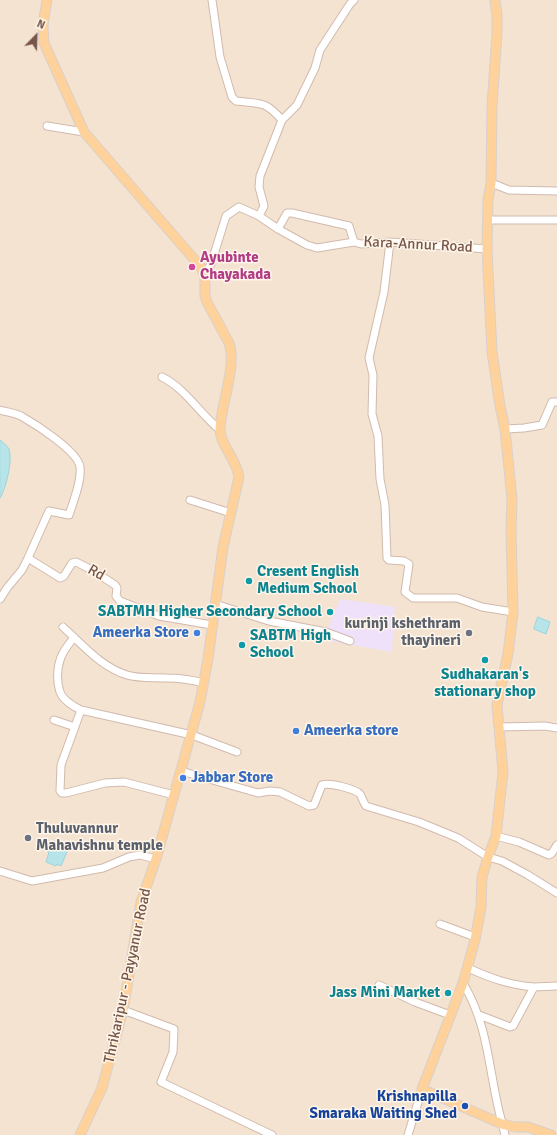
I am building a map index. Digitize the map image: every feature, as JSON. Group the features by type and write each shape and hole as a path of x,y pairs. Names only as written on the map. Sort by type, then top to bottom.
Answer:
{"main road":[{"path":"47,0 43,25 44,44 84,132 200,266 205,275 205,296 207,302 231,349 228,383 220,430"},
{"path":"495,0 497,33 492,106 491,183 487,249 492,352 505,429 512,499 511,530 513,612 508,654 497,705 503,772 496,836 482,877 481,907 468,968 422,1089 502,1124 528,1127 551,1135"},
{"name":"Thrikaripur - Payyanur Road","path":"80,1135 102,1088 123,1010 141,902 156,859 192,735 204,683 223,547 238,488 239,477 238,470 224,442 220,430"}],"street":[{"path":"212,0 220,57 232,97 236,101 263,103 272,109 282,120"},
{"path":"259,216 264,206 259,187 260,176 282,120 297,105 315,68 320,50 354,0"},
{"path":"47,126 84,132"},
{"path":"491,183 509,190 557,191"},
{"path":"205,275 211,264 226,216 239,207 259,216 278,229 307,245 317,248 354,242"},
{"name":"Kara-Annur Road","path":"278,229 287,213 292,213 349,226 354,242 361,244 390,242 487,249"},
{"path":"488,220 557,220"},
{"path":"390,242 384,292 369,358 373,375 372,414 378,436 380,479 386,518 387,558 389,560 404,561 409,564 405,592 413,598 457,598 482,607 513,612"},
{"path":"162,377 172,382 189,397 202,414 220,430"},
{"path":"505,429 542,426 552,402 557,402"},
{"path":"0,410 19,415 52,435 72,454 80,466 80,476 69,515 49,511 22,570 0,599"},
{"path":"190,500 231,513"},
{"name":"Rd","path":"28,558 60,578 64,576 72,563 76,562 116,585 118,588 116,596 120,600 159,616 212,625"},
{"path":"214,604 269,621 326,632 350,641"},
{"path":"63,627 88,652 115,670 128,675 151,678 184,679 204,683"},
{"path":"74,637 60,660 58,678 61,693 73,707 192,735 237,752"},
{"path":"81,710 61,765 60,791 62,793 105,783 124,782 174,795"},
{"path":"54,720 75,727"},
{"path":"499,727 545,726 557,728"},
{"path":"181,771 258,793 270,791 280,792 309,806 314,805 322,785 333,784 360,794 366,806 420,822 458,838 488,857 502,861 557,893"},
{"path":"496,836 519,842 549,855 552,853 557,844"},
{"path":"0,871 32,881 103,868 134,856 140,855 156,859"},
{"path":"440,924 475,937"},
{"path":"468,968 516,986 557,986"},
{"path":"463,983 479,1016 505,1135"},
{"path":"379,985 416,1002 450,1015"},
{"path":"479,1016 506,1027 513,1026 534,987"},
{"path":"123,1010 174,1029 173,1052 161,1082 272,1135"},
{"path":"408,1135 422,1089"}],"shaded area":[{"path":"0,0 557,0 557,1135 0,1135"},
{"path":"340,599 395,607 392,652 323,640"}],"water":[{"path":"0,440 9,449 10,460 7,481 0,498"},
{"path":"538,617 550,622 546,634 534,629"},
{"path":"54,841 69,847 61,866 57,864 56,866 46,862 50,842 53,843"}],"place":[{"name":"Ayubinte Chayakada","path":"192,267"},
{"name":"Cresent English Medium School","path":"249,581"},
{"name":"SABTMH Higher Secondary School","path":"330,612"},
{"name":"Ameerka Store","path":"197,633"},
{"name":"kurinji kshethram thayineri","path":"469,633"},
{"name":"SABTM High School","path":"242,645"},
{"name":"Sudhakaran's stationary shop","path":"485,660"},
{"name":"Ameerka store","path":"296,731"},
{"name":"Jabbar Store","path":"183,778"},
{"name":"Thuluvannur Mahavishnu temple","path":"28,838"},
{"name":"Jass Mini Market","path":"448,993"},
{"name":"Krishnapilla Smaraka Waiting Shed","path":"465,1106"}]}
